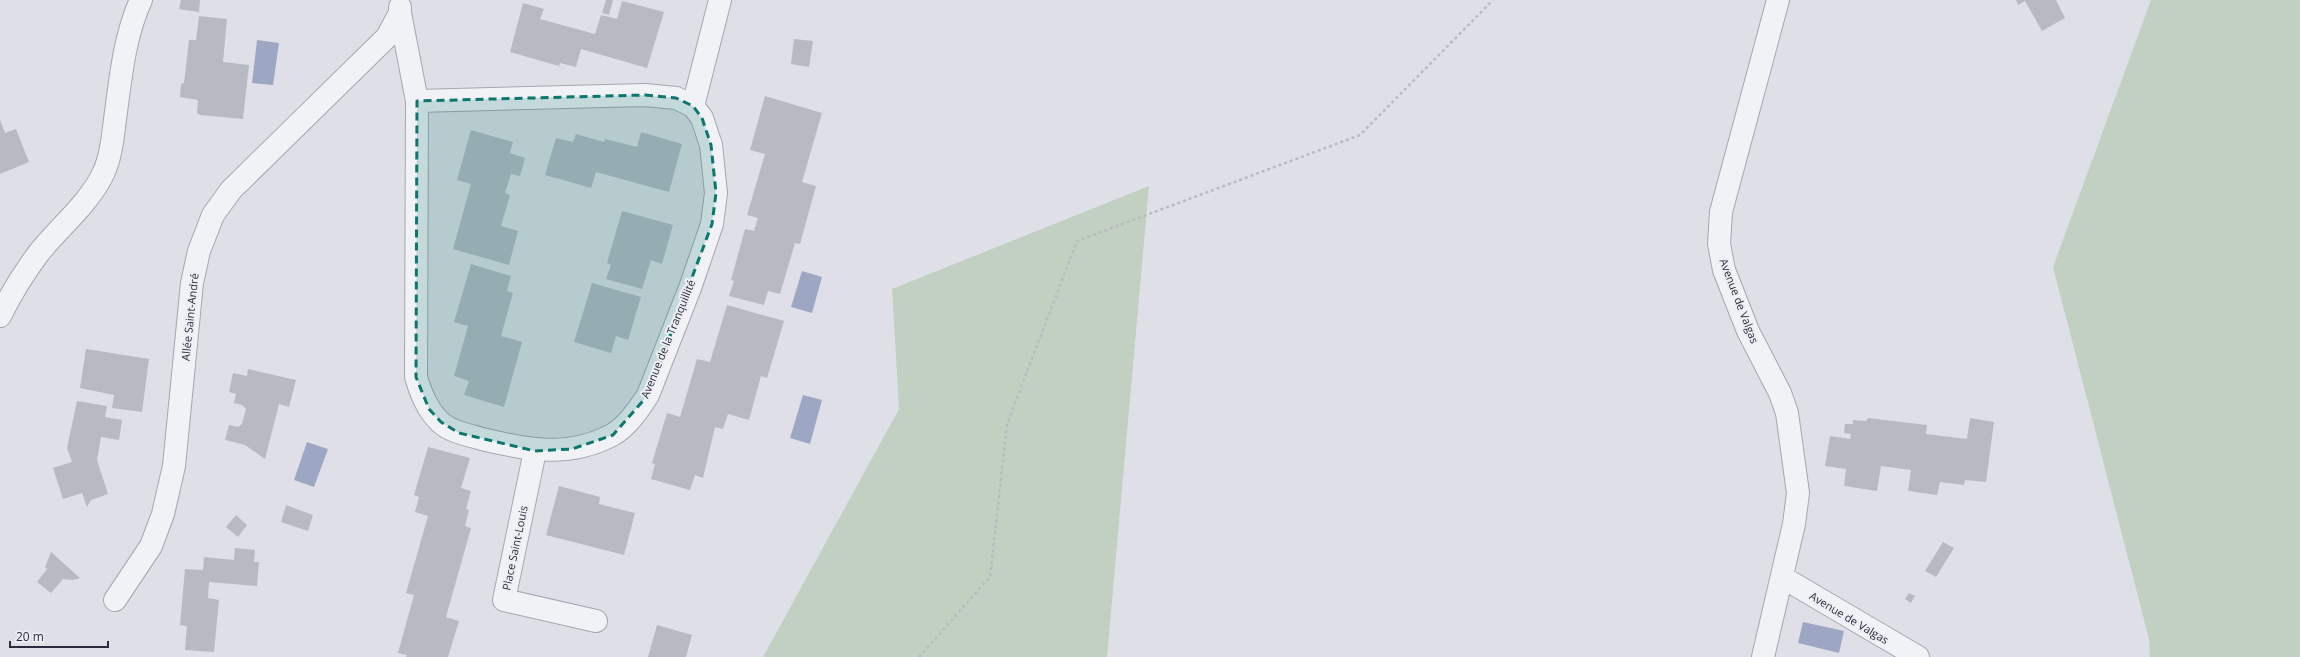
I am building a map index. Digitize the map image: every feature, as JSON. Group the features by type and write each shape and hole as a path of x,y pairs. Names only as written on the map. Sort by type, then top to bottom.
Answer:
{"street":[{"path":"0,316 12,292 38,254 77,212 103,175 110,156 122,64 131,24 141,0"},
{"path":"416,101 645,95 676,98 693,106 720,0"},
{"name":"Avenue de Valgas","path":"1764,657 1794,524 1798,493 1786,414 1780,393 1748,331 1724,270 1719,244 1721,212 1778,0"},
{"name":"Avenue de la Tranquillité","path":"400,6 416,101 416,377 420,394 429,409 441,422 459,433 535,451 572,449 613,434 639,408 648,395 690,288 712,224 716,193 711,145 702,118 693,106"},
{"name":"Allée Saint-André","path":"115,600 151,546 163,514 174,466 192,283 199,251 213,215 231,190 387,37 400,6"},
{"name":"Place Saint-Louis","path":"535,451 504,600 596,621"},
{"name":"Avenue de Valgas","path":"1782,577 1918,657"}],"path":[{"path":"919,657 990,577 1007,424 1077,241 1360,135 1493,0"}],"highlighted area":[{"path":"645,95 676,98 693,106 702,118 711,145 716,193 712,224 648,395 613,435 572,449 535,451 459,433 441,422 429,409 416,377 417,101"}],"green space":[{"path":"2151,0 2300,0 2300,657 2150,657 2149,639 2053,267"},
{"path":"1149,186 1107,657 763,657 899,409 892,289"}],"water":[{"path":"257,40 279,43 273,85 252,83"},
{"path":"802,271 822,277 812,313 791,307"},
{"path":"803,395 822,400 810,444 790,438"},
{"path":"307,442 328,449 314,487 294,480"},
{"path":"1803,622 1844,631 1839,653 1798,643"}],"building":[{"path":"181,0 200,0 199,12 179,9"},
{"path":"606,0 613,0 609,15 602,13"},
{"path":"2016,0 2056,0 2065,18 2042,31 2025,1 2018,5"},
{"path":"622,1 664,12 647,68 581,49 576,67 560,63 559,66 510,52 523,3 544,9 540,19 595,34 601,15 617,19"},
{"path":"199,16 227,19 223,62 249,65 243,119 200,115 197,113 198,100 180,97 181,84 184,83 189,40 196,40"},
{"path":"794,39 813,41 809,67 791,64"},
{"path":"765,96 822,113 802,182 816,186 800,244 795,243 780,294 768,291 764,305 729,296 734,281 731,280 745,229 754,231 758,218 747,215 765,154 750,150"},
{"path":"0,120 5,133 16,129 29,162 0,174"},
{"path":"471,130 513,142 510,153 525,158 520,176 511,174 505,193 510,195 501,226 518,231 509,265 453,249 471,184 457,180"},
{"path":"641,132 682,144 669,192 596,172 591,188 545,175 556,138 573,142 576,134 604,142 605,139 637,147"},
{"path":"622,211 673,225 662,264 651,260 642,289 606,279 611,265 607,263"},
{"path":"471,264 511,276 507,291 513,293 501,336 522,342 504,407 464,395 469,381 454,376 468,326 454,322"},
{"path":"592,283 641,297 628,340 616,336 611,353 574,342"},
{"path":"727,305 784,321 767,378 761,376 749,420 728,414 723,429 715,427 703,478 695,475 690,490 651,479 655,464 652,463 667,413 680,417 697,359 710,362"},
{"path":"86,349 149,359 142,412 112,408 114,395 80,388"},
{"path":"248,369 296,380 289,407 279,404 265,459 245,445 225,440 229,425 238,427 242,424 246,409 242,405 234,403 236,394 229,392 233,373 247,376"},
{"path":"77,401 107,406 105,417 122,420 119,440 101,437 97,460 108,494 91,500 87,507 82,493 63,499 53,468 72,462 67,448"},
{"path":"1868,418 1927,425 1926,434 1967,439 1970,418 1994,422 1986,482 1965,480 1964,485 1940,482 1937,495 1908,491 1911,470 1881,466 1877,491 1844,486 1846,469 1825,466 1830,436 1850,439 1851,434 1844,433 1845,424 1853,424 1853,420 1866,421"},
{"path":"428,447 470,458 461,488 471,491 466,509 469,510 465,526 471,528 446,617 459,621 448,657 406,657 407,655 398,653 414,595 406,593 428,516 415,512 419,497 414,495"},
{"path":"559,486 600,497 599,504 635,513 624,555 546,535"},
{"path":"286,505 313,515 308,531 281,522"},
{"path":"236,515 247,525 238,537 226,527"},
{"path":"1943,542 1954,548 1936,577 1925,571"},
{"path":"235,548 255,550 254,562 259,562 257,586 209,582 208,598 219,600 214,652 185,650 187,626 180,625 185,569 203,570 204,557 234,560"},
{"path":"51,552 80,578 73,580 63,579 51,593 37,582 47,569 45,567"},
{"path":"1909,593 1915,596 1911,603 1905,599"},
{"path":"657,625 692,635 686,657 648,657"}]}
